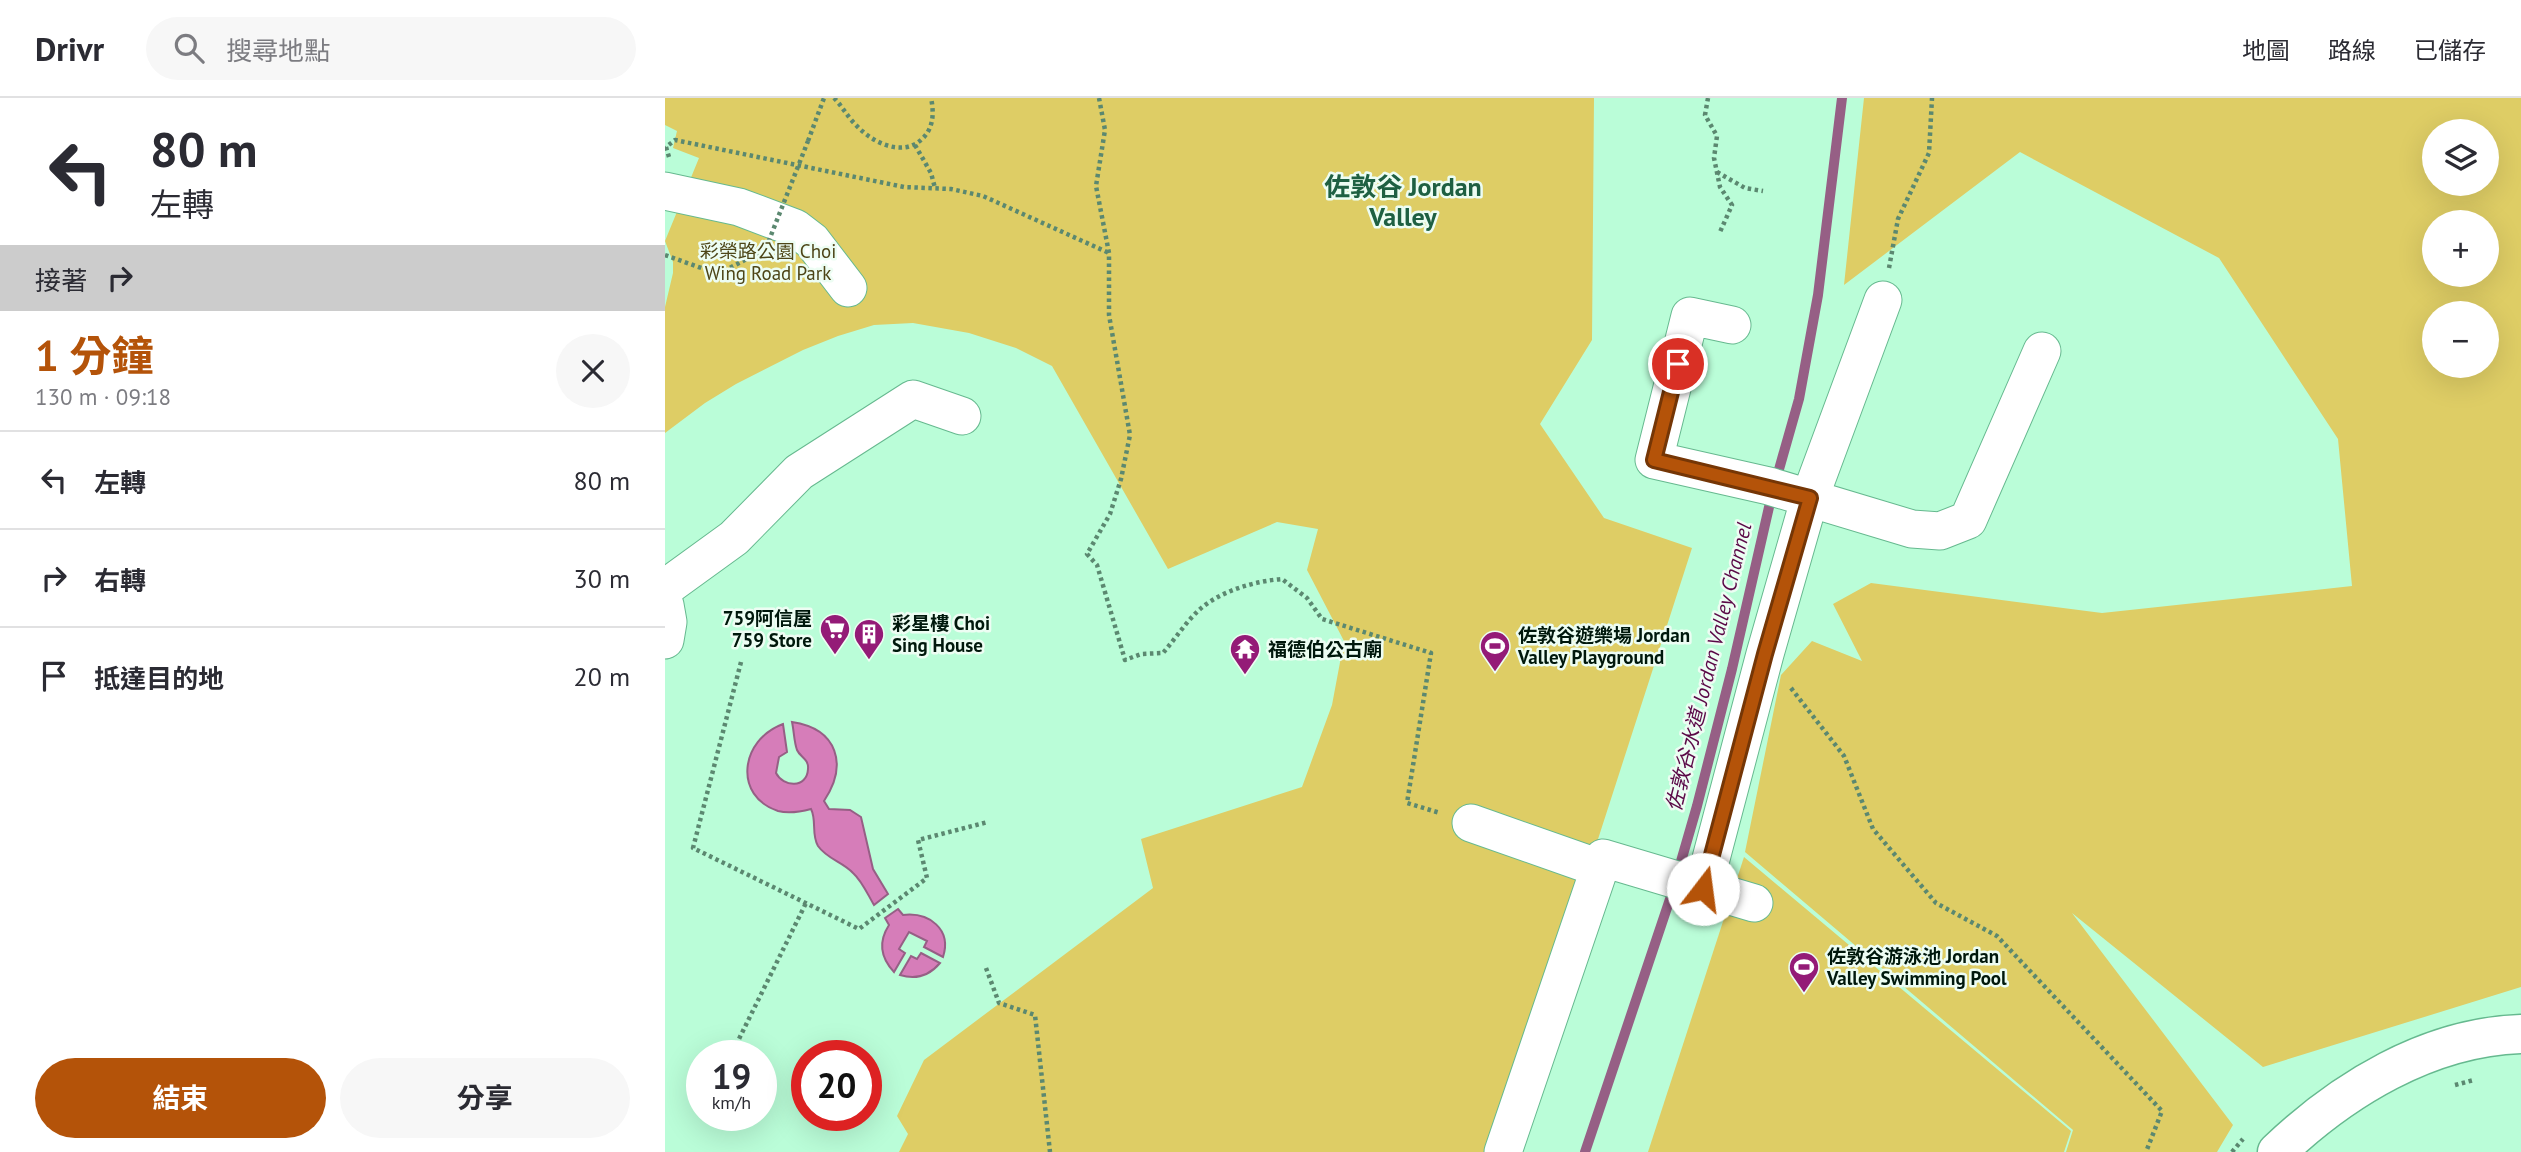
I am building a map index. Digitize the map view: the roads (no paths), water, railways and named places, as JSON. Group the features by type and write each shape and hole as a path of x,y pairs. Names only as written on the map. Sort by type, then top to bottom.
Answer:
{"main road":[{"path":"2277,1152 2307,1124 2374,1079 2419,1057 2466,1043 2521,1034"}],"street":[{"path":"665,191 739,207 795,228 812,241 848,288"},
{"path":"1703,889 1765,654 1810,498 1883,300"},
{"path":"1732,325 1690,316 1654,460 1810,498 1912,529 1940,531 1968,520 1966,501 2042,351"},
{"path":"665,588 734,538 799,472 913,398 962,416"},
{"path":"665,606 668,622 665,639"},
{"path":"1471,823 1601,863 1754,903"},
{"path":"1503,1152 1601,863"}],"waterway":[{"name":"佐敦谷水道 Jordan Valley Channel","path":"1776,480 1799,399 1818,295 1842,98"},
{"name":"佐敦谷水道 Jordan Valley Channel","path":"1585,1152 1671,896 1697,806 1772,494"}],"place":[{"name":"759阿信屋 759 Store","path":"835,656"},
{"name":"彩星樓 Choi Sing House","path":"869,661"},
{"name":"佐敦谷遊樂場 Jordan Valley Playground","path":"1495,673"},
{"name":"福德伯公古廟","path":"1245,676"},
{"name":"佐敦谷游泳池 Jordan Valley Swimming Pool","path":"1804,994"}],"district":[{"name":"佐敦谷 Jordan Valley","path":"1403,202"}],"park label":[{"name":"彩榮路公園 Choi Wing Road Park","path":"768,262"}]}
